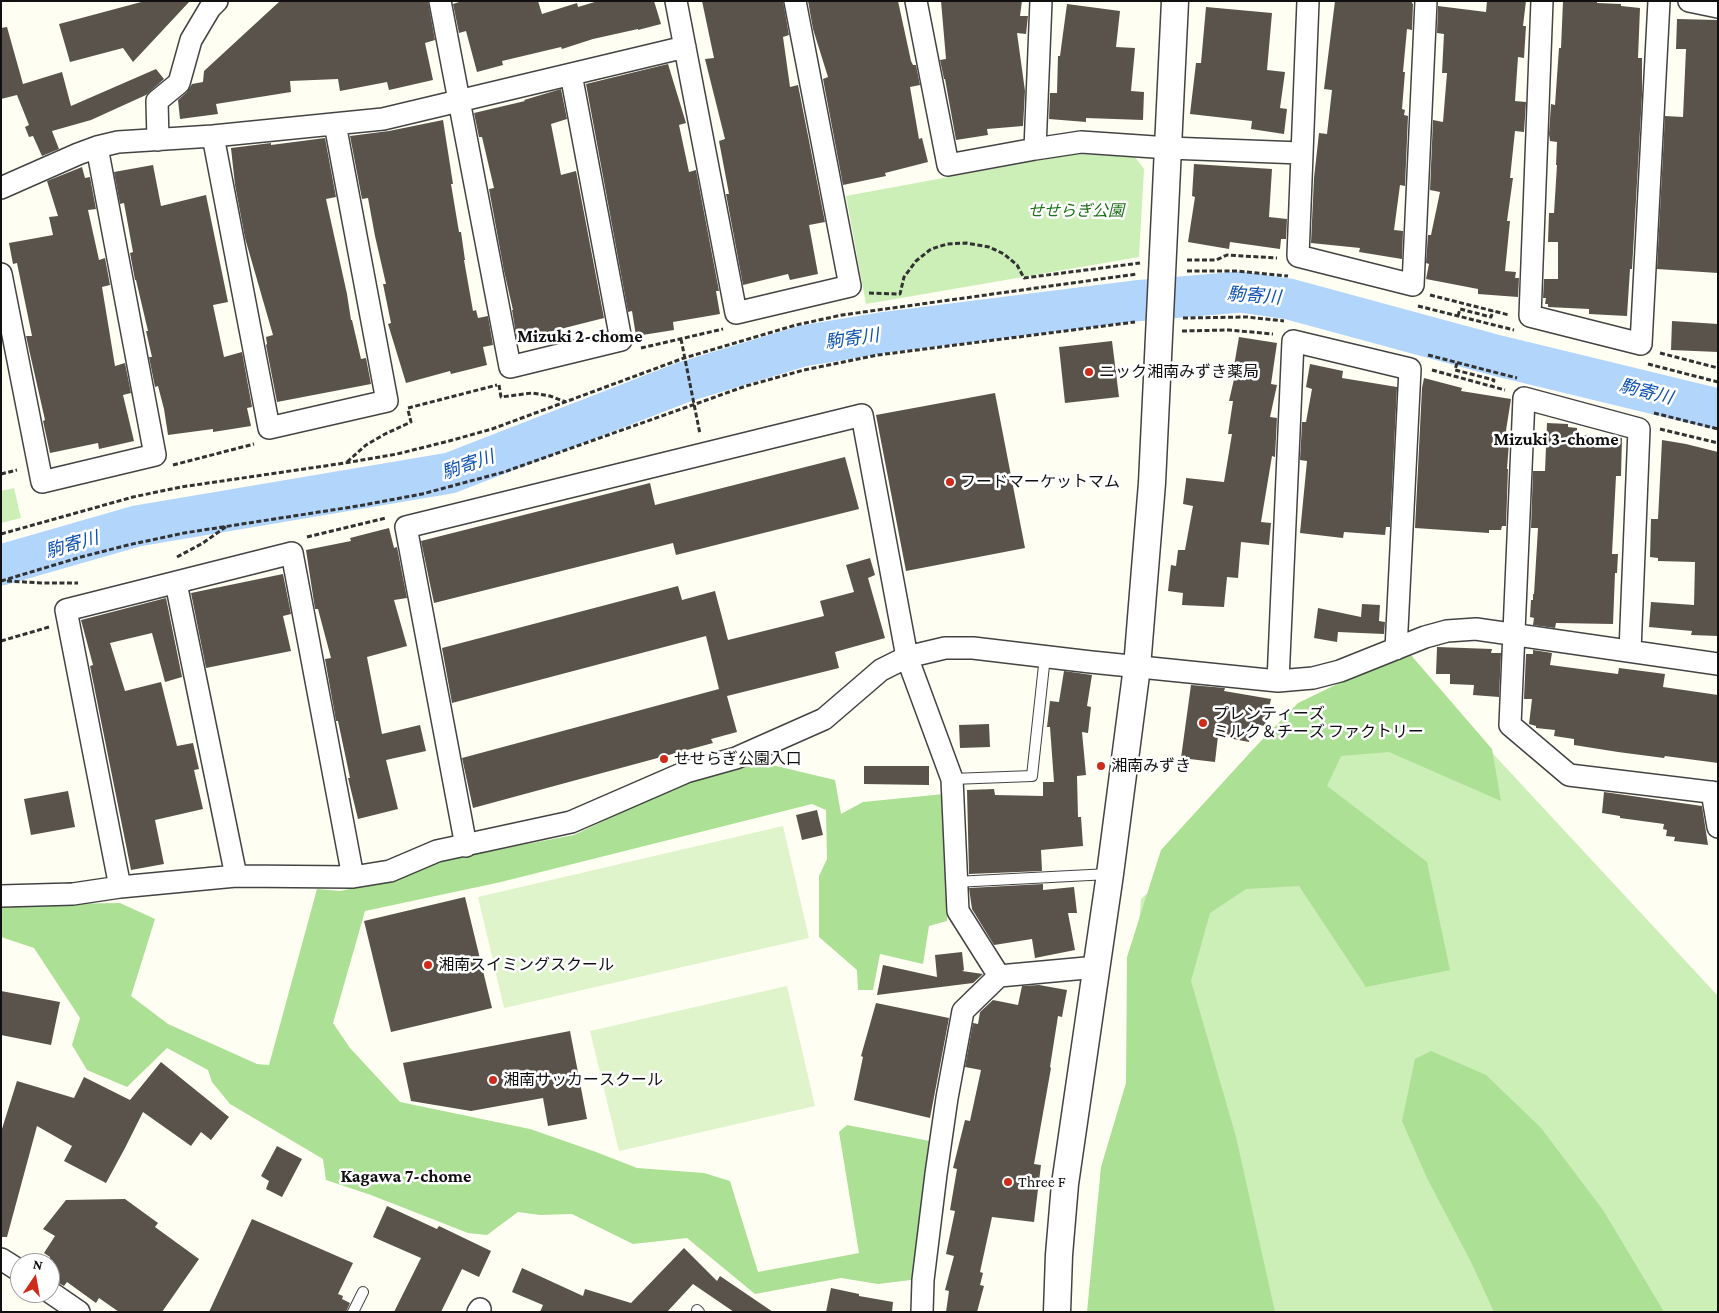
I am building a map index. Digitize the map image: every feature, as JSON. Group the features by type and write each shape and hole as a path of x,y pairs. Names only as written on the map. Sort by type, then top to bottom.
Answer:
{"street":[{"path":"158,140 157,101 179,82 191,40 210,8 217,1"},
{"path":"440,1 510,367 621,340 571,74"},
{"path":"676,1 730,323 850,286 795,1"},
{"path":"916,1 948,165 1035,148 1082,142 1169,148 1301,153"},
{"path":"1035,148 1041,1"},
{"path":"1057,1312 1059,1255 1065,1184 1110,874 1137,667 1164,322 1161,267 1169,148 1175,1"},
{"path":"1308,1 1298,256 1413,295 1426,1"},
{"path":"1542,1 1523,323 1641,353 1659,1"},
{"path":"1689,1 1718,7"},
{"path":"1,188 97,147 118,142 212,136 383,119 685,47"},
{"path":"212,136 270,428 387,400 335,124"},
{"path":"1,274 42,482 155,455 97,147"},
{"path":"1278,680 1290,332 1415,361 1396,649"},
{"path":"1630,651 1645,420 1524,389 1510,725 1569,775 1715,792 1718,827"},
{"path":"466,846 406,527 862,415 907,657 952,779 958,911 1000,976"},
{"path":"120,887 66,610 292,553 353,877"},
{"path":"176,582 236,876"},
{"path":"1,896 73,894 120,887 236,876 353,877 390,871 437,851 571,822 686,772 736,758 824,719 880,670 907,657 945,648 973,648 1137,667 1278,680 1313,678 1340,671 1425,637 1447,631 1476,629 1718,664"},
{"path":"922,1312 923,1280 936,1174 963,1011 1000,976 1097,967"},
{"path":"60,1299 79,1312"}],"lane":[{"path":"952,779 1032,776 1045,656"},
{"path":"956,882 1110,874"},
{"path":"353,1312 363,1292"}],"path":[{"path":"861,295 870,293 900,294 904,277 916,260 931,249 948,244 966,243 989,247 1004,254 1016,265 1024,278 1161,267 1238,270 1294,277"},
{"path":"1,534 100,504 162,491 397,454 475,434 685,360 796,325 842,315 1216,260 1227,255 1287,259 1298,256"},
{"path":"1413,295 1425,294 1517,317 1523,323"},
{"path":"1413,295 1458,316 1523,323"},
{"path":"1458,316 1460,309 1491,318 1493,311"},
{"path":"2,581 128,544 184,533 358,506 440,489 504,472 693,402 804,370 878,355 1164,322 1247,317 1290,332"},
{"path":"1164,322 1284,336 1290,332"},
{"path":"621,340 642,348 681,339 730,323"},
{"path":"681,339 701,440"},
{"path":"1641,353 1657,352 1718,368"},
{"path":"1641,353 1718,382"},
{"path":"1415,361 1456,363 1524,389"},
{"path":"1415,361 1420,367 1513,392 1524,389"},
{"path":"1456,363 1454,370 1494,380 1492,386"},
{"path":"510,367 499,385 501,397 532,393 550,396 567,402"},
{"path":"387,400 407,408 499,385"},
{"path":"345,463 366,445 411,422 407,408"},
{"path":"1645,420 1718,429"},
{"path":"1645,420 1652,427 1718,443"},
{"path":"155,455 168,466 260,443 270,428"},
{"path":"292,553 289,541 403,514 406,527"},
{"path":"172,559 203,543 227,526"},
{"path":"2,581 42,583 84,582"}],"green space":[{"name":"せせらぎ公園","path":"1073,154 1135,157 1144,169 1139,257 866,304 846,196"},
{"path":"14,488 21,518 1,523 1,491"},
{"path":"1410,654 1492,749 1501,801 1389,752 1341,756 1327,786 1427,862 1450,970 1366,987 1299,886 1246,889 1210,913 1191,981 1236,1137 1275,1312 1087,1312 1101,1167 1126,1083 1127,957 1161,850 1298,703 1356,675"},
{"path":"1404,658 1718,996 1718,1312 1108,1312 1141,899"},
{"path":"751,760 835,780 841,814 863,802 944,794 947,921 929,926 923,964 880,954 873,990 858,990 857,970 819,937 819,876 827,859 826,810 812,804 501,882 365,911 333,1023 350,1048 400,1102 530,1129 637,1168 704,1173 730,1181 758,1272 859,1253 839,1132 847,1125 935,1142 911,1280 878,1284 841,1278 755,1294 687,1238 633,1244 572,1214 540,1215 518,1212 487,1235 468,1233 371,1195 326,1180 323,1159 230,1104 212,1082 208,1070 167,1048 127,1087 87,1070 72,1045 80,1018 34,948 1,937 1,908 55,904 120,903 155,919 131,996 168,1024 257,1064 269,1065 317,889 340,891 397,879 443,860 574,835 698,776"},
{"path":"783,826 809,938 504,1008 478,897"},
{"path":"787,986 815,1106 619,1151 590,1031"},
{"path":"1431,1051 1486,1075 1541,1128 1603,1210 1664,1312 1494,1312 1472,1264 1427,1178 1402,1121 1415,1059"}],"building":[{"path":"145,1 190,1 133,62 123,48 70,62 59,24"},
{"path":"280,1 428,1 435,40 425,43 433,80 389,90 387,82 340,91 338,79 290,81 291,92 216,104 218,114 180,119 178,100 187,92 192,84 203,82 204,71"},
{"path":"462,1 538,1 542,14 577,3 578,7 598,1 654,1 661,24 593,39 562,49 561,47 502,61 503,65 477,72 466,31 459,33 453,4"},
{"path":"702,1 783,1 789,35 783,37 790,87 798,85 825,222 809,225 818,274 790,280 788,274 743,285 726,194 729,194 719,141 725,139 705,59 714,58"},
{"path":"808,1 898,1 911,61 913,65 916,65 920,85 910,87 919,139 922,138 928,162 885,173 886,176 843,185 823,79 828,77 813,29"},
{"path":"941,1 1022,1 1020,16 1028,16 1026,34 1017,33 1025,91 1023,126 987,129 988,135 956,140 940,60 946,59"},
{"path":"1335,1 1412,1 1413,4 1412,30 1407,29 1403,72 1405,72 1402,109 1405,110 1404,115 1408,116 1405,186 1400,185 1394,230 1403,231 1402,259 1359,252 1360,248 1311,243 1314,178 1319,133 1327,134 1332,90 1324,89"},
{"path":"1487,1 1526,1 1523,26 1526,26 1524,58 1518,57 1515,101 1526,102 1524,132 1515,131 1510,178 1513,178 1507,221 1510,221 1505,271 1516,272 1515,278 1519,278 1518,297 1478,294 1478,289 1426,279 1429,264 1426,263 1428,235 1431,235 1440,192 1430,190 1433,120 1443,122 1447,73 1442,73 1444,34 1437,33 1438,6 1486,12"},
{"path":"1563,1 1597,1 1597,3 1621,4 1621,6 1640,8 1638,58 1642,58 1642,95 1632,269 1630,269 1627,316 1589,314 1589,309 1548,307 1548,304 1545,304 1546,298 1543,298 1544,279 1558,279 1558,242 1548,242 1549,213 1554,213 1557,165 1557,142 1550,141 1549,134 1551,104 1555,105 1559,48 1561,48"},
{"path":"1067,4 1120,11 1116,47 1135,48 1131,91 1144,92 1143,120 1086,118 1086,122 1049,119 1050,93 1057,93 1058,56 1060,56"},
{"path":"1206,7 1272,13 1267,70 1285,72 1280,108 1287,109 1284,134 1251,129 1252,121 1190,114 1196,63 1201,63"},
{"path":"1677,19 1718,20 1718,273 1657,269 1665,116 1683,117 1686,49 1676,49"},
{"path":"7,27 23,84 62,72 71,106 156,69 164,79 146,95 91,120 52,131 59,149 42,156 33,136 29,137 25,127 29,125 17,95 1,99 1,28"},
{"path":"668,64 686,123 679,125 689,172 696,170 719,291 716,291 720,314 673,322 674,330 636,336 632,311 628,312 586,84"},
{"path":"561,89 567,119 551,124 561,175 576,171 604,318 517,340 513,310 489,189 494,188 482,137 479,137 474,113 525,101"},
{"path":"443,120 453,184 451,184 459,232 461,232 473,311 476,310 478,318 488,316 493,345 483,347 487,365 451,374 450,371 406,383 388,324 391,323 383,284 386,284 368,198 362,199 350,136 389,131"},
{"path":"325,138 336,197 326,199 351,320 361,359 366,358 371,384 277,402 266,345 266,337 273,335 245,238 235,185 231,148"},
{"path":"1194,164 1272,169 1269,217 1287,219 1286,239 1281,239 1280,249 1230,242 1229,249 1188,242 1195,197 1192,196"},
{"path":"153,165 161,206 206,195 228,302 213,305 224,357 242,352 252,407 247,408 251,426 213,432 213,429 168,435 164,409 158,386 155,387 149,357 152,357 146,331 148,331 135,280 130,253 133,252 124,203 120,204 114,172"},
{"path":"82,167 85,178 90,177 96,209 88,210 99,260 105,258 110,285 102,287 115,366 125,363 131,393 123,395 134,441 99,449 98,443 50,453 43,421 45,420 26,336 32,336 17,263 13,264 9,243 53,235 49,217 58,216 47,181"},
{"path":"1672,321 1718,324 1718,352 1671,350"},
{"path":"1239,337 1277,343 1271,384 1277,385 1270,417 1277,418 1275,457 1272,456 1261,522 1271,523 1269,545 1241,542 1238,578 1227,577 1224,607 1182,605 1183,593 1168,591 1171,565 1176,566 1178,550 1185,550 1193,506 1183,504 1186,478 1224,482 1232,434 1228,434 1233,401 1229,401 1237,366 1234,366"},
{"name":"ニック湘南みずき薬局","path":"1112,341 1119,397 1065,403 1059,347"},
{"path":"1310,364 1343,371 1342,378 1397,387 1390,527 1386,527 1385,535 1344,532 1343,538 1300,533 1307,461 1300,460 1302,422 1306,422 1312,389 1306,387"},
{"path":"1424,378 1462,388 1461,391 1511,399 1504,443 1509,443 1506,526 1502,526 1501,530 1489,530 1489,533 1415,528"},
{"name":"フードマーケットマム","path":"995,393 1025,548 906,571 876,415"},
{"path":"1547,423 1568,424 1568,427 1577,428 1577,435 1622,438 1621,476 1616,476 1612,554 1618,554 1617,573 1615,573 1613,624 1556,623 1555,628 1533,625 1534,618 1530,617 1531,600 1533,600 1534,594 1538,528 1531,528 1533,471 1545,471"},
{"path":"1662,440 1718,452 1718,636 1691,635 1692,631 1649,627 1651,602 1694,605 1695,562 1658,561 1658,558 1650,557 1651,519 1658,519"},
{"path":"845,457 859,509 676,555 673,543 434,603 421,541 650,483 655,505"},
{"path":"389,528 394,548 397,547 407,598 394,600 407,646 367,657 382,734 420,725 426,751 386,760 398,809 358,819 348,778 350,778 338,721 336,721 325,659 331,658 318,609 315,609 306,550 351,541 350,538"},
{"path":"870,558 875,575 868,578 885,638 835,652 839,668 727,696 737,732 711,739 713,743 473,808 462,758 719,689 706,636 452,703 442,648 678,586 682,600 715,591 728,640 824,616 820,601 854,592 846,565"},
{"path":"283,574 291,614 283,616 291,651 206,668 191,593"},
{"path":"166,598 182,677 165,682 152,633 110,643 125,691 161,682 177,746 193,743 199,769 194,770 203,809 155,820 164,864 131,870 90,666 93,665 81,620"},
{"path":"1362,604 1380,605 1379,621 1385,622 1384,634 1338,632 1337,642 1314,638 1318,608 1361,617"},
{"path":"1437,647 1492,649 1491,653 1501,653 1499,697 1473,695 1474,685 1450,684 1450,674 1436,674"},
{"path":"1533,650 1552,653 1550,665 1618,674 1619,668 1665,674 1663,687 1718,695 1718,763 1665,756 1664,758 1574,745 1574,739 1554,736 1555,730 1536,728 1536,726 1529,724 1532,699 1524,699 1526,654 1533,654"},
{"path":"1064,671 1092,675 1087,706 1091,707 1088,733 1082,732 1086,775 1077,776 1078,817 1081,817 1083,846 1041,850 1042,871 969,874 967,790 994,789 995,795 1043,796 1043,782 1054,782 1050,727 1047,727 1050,701 1059,702"},
{"path":"1191,685 1225,688 1224,691 1271,699 1265,726 1252,724 1249,742 1218,736 1215,762 1181,758"},
{"path":"989,724 990,747 960,748 959,725"},
{"path":"864,766 929,766 929,785 864,784"},
{"path":"68,791 75,827 31,835 24,799"},
{"path":"1604,792 1702,806 1708,845 1674,841 1675,837 1666,836 1667,830 1663,829 1664,824 1620,818 1620,816 1602,813"},
{"path":"817,810 823,835 802,840 796,815"},
{"path":"1043,884 1043,890 1074,887 1077,913 1068,913 1075,950 1035,958 1032,939 994,945 972,909 969,888"},
{"name":"湘南スイミングスクール","path":"465,897 492,1008 391,1032 364,921"},
{"path":"962,952 964,970 962,971 983,974 973,983 877,995 883,965 937,977 935,955"},
{"path":"1039,985 1067,990 1062,1017 1058,1016 1034,1164 1041,1165 1034,1222 992,1217 980,1272 983,1273 980,1285 984,1286 977,1312 946,1312 949,1291 945,1290 954,1256 946,1254 955,1211 950,1210 957,1169 953,1168 965,1120 970,1121 981,1070 965,1067 973,1023 978,1024 980,1012 993,1000 1018,1005 1022,986"},
{"path":"1,991 60,1002 51,1045 1,1035"},
{"path":"876,1003 949,1018 930,1118 854,1100 863,1057 861,1056"},
{"name":"湘南サッカースクール","path":"570,1031 587,1119 548,1126 543,1098 471,1111 411,1101 403,1063"},
{"path":"161,1062 229,1117 211,1140 201,1132 191,1146 143,1112 106,1183 64,1161 72,1146 37,1126 7,1237 1,1237 1,1132 17,1081 74,1098 84,1077 130,1100"},
{"path":"277,1146 302,1159 282,1197 266,1189 269,1181 261,1176"},
{"path":"125,1199 158,1223 155,1227 199,1259 162,1312 119,1312 99,1298 96,1303 67,1282 64,1286 60,1284 60,1253 44,1253 55,1236 43,1229 66,1200"},
{"path":"387,1206 437,1229 439,1226 491,1251 479,1277 462,1269 441,1312 394,1312 421,1258 373,1237"},
{"path":"252,1219 353,1263 338,1294 343,1296 342,1299 350,1303 346,1312 209,1312"},
{"path":"684,1248 717,1281 720,1276 773,1312 734,1312 693,1284 667,1312 540,1312 543,1305 512,1292 522,1268 583,1296 585,1289 631,1303"},
{"path":"831,1288 859,1294 859,1296 893,1302 892,1312 826,1312"}],"waterway":[{"name":"駒寄川","path":"1,565 137,526 450,473 684,382 803,346 887,332 1134,301 1240,292 1289,299 1499,356 1718,409"}],"place":[{"name":"ニック湘南みずき薬局","path":"1089,372"},
{"name":"フードマーケットマム","path":"950,482"},
{"name":"プレンティーズ ミルク＆チーズ ファクトリー","path":"1203,723"},
{"name":"せせらぎ公園入口","path":"664,759"},
{"name":"湘南みずき","path":"1101,766"},
{"name":"湘南スイミングスクール","path":"428,965"},
{"name":"湘南サッカースクール","path":"493,1080"},
{"name":"Three F","path":"1008,1182"}],"district":[{"name":"Mizuki 2-chome","path":"580,336"},
{"name":"Mizuki 3-chome","path":"1556,439"},
{"name":"Kagawa 7-chome","path":"406,1176"}]}
